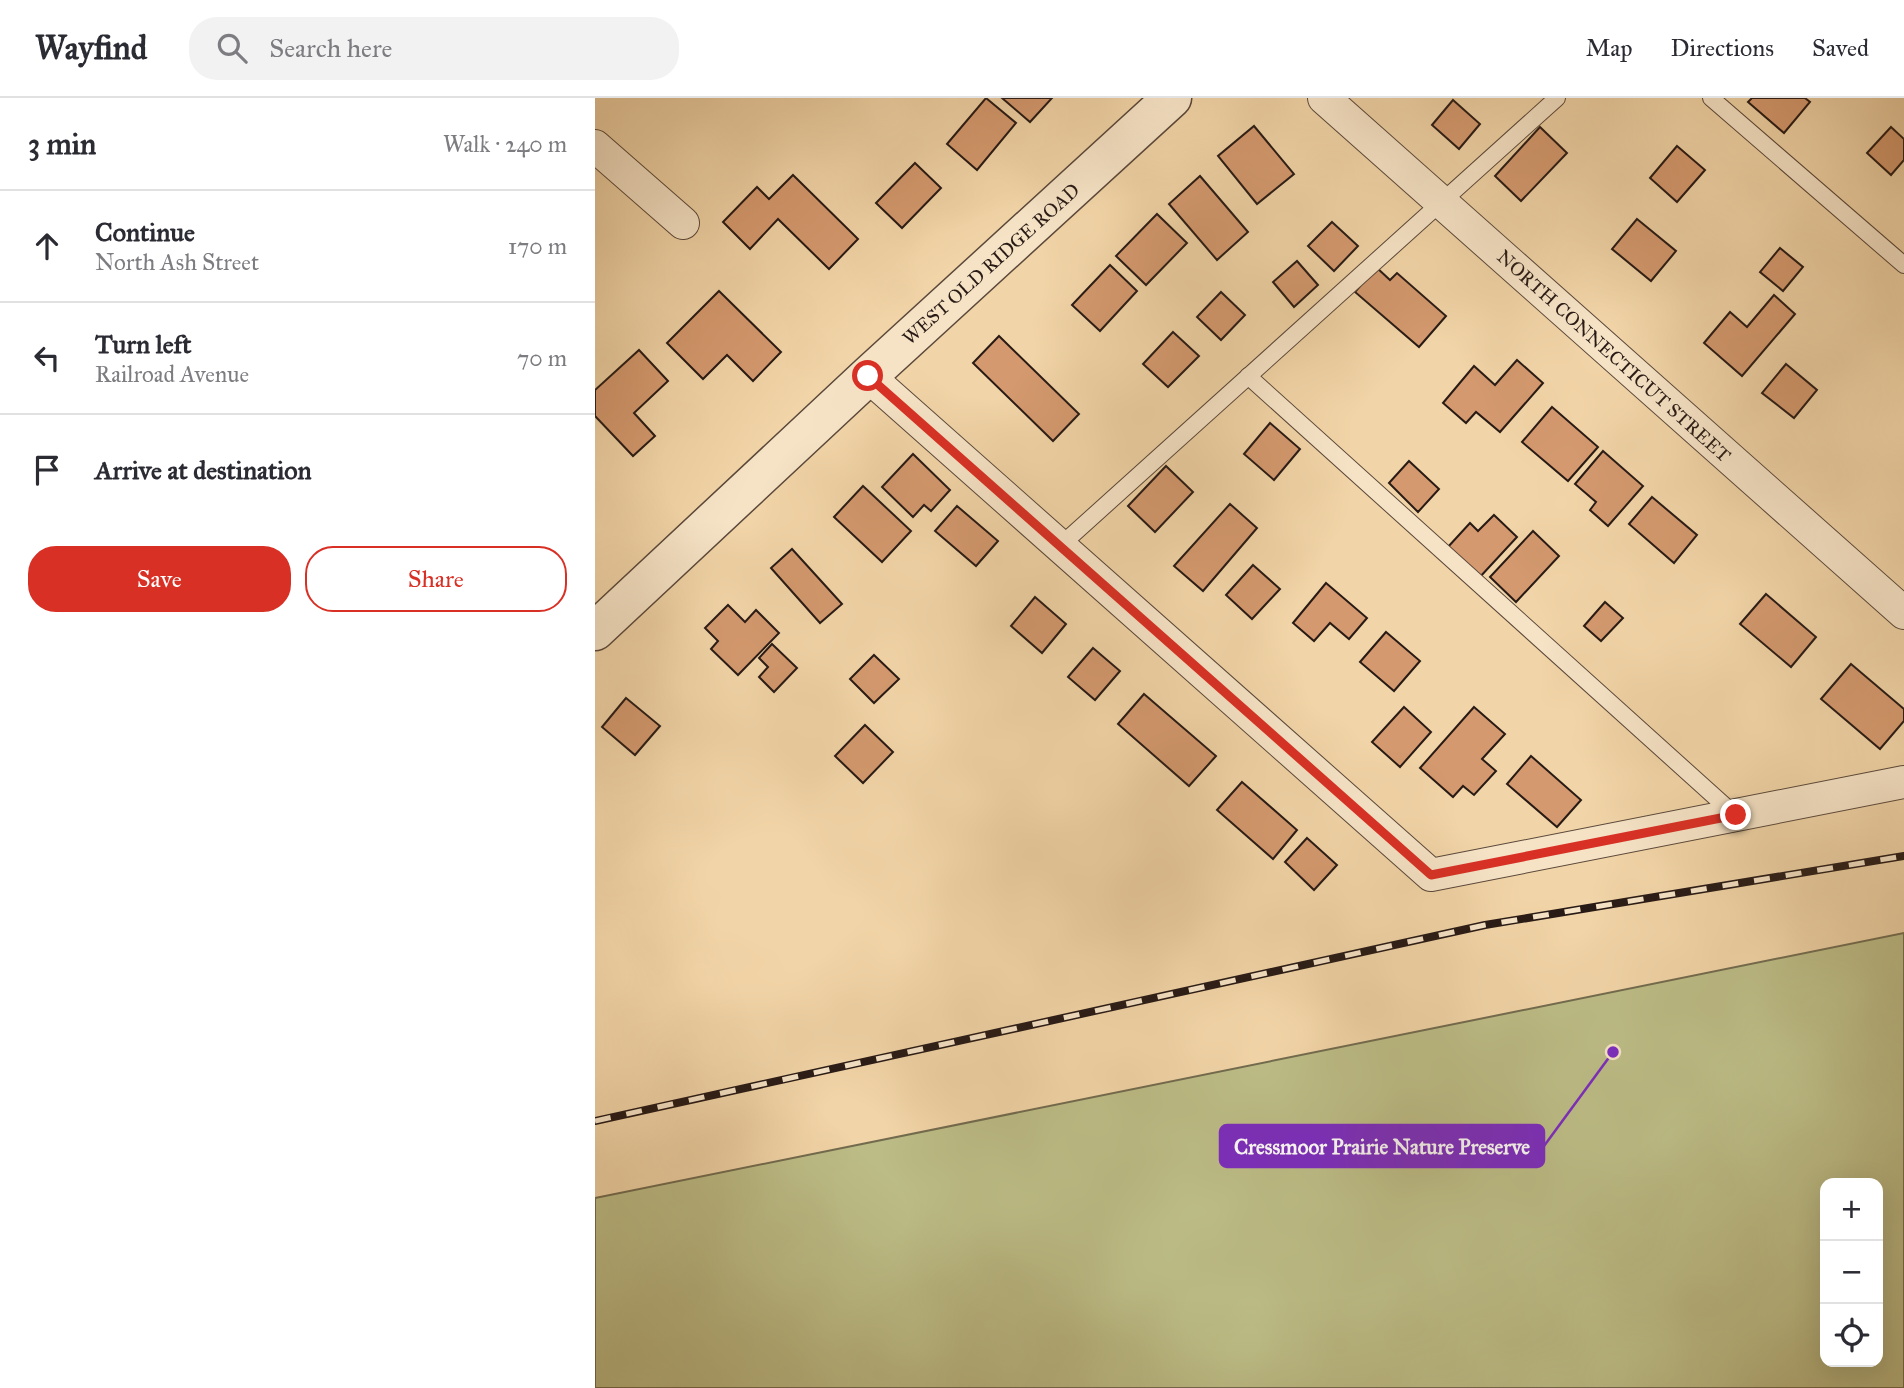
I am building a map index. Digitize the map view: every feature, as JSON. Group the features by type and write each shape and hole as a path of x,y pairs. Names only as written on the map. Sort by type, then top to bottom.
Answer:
{"street":[{"name":"WEST OLD RIDGE ROAD","path":"595,631 1172,98"},
{"name":"NORTH CONNECTICUT STREET","path":"1324,98 1904,613"},
{"path":"595,146 683,223"},
{"path":"868,376 1431,875 1904,782"}],"lane":[{"path":"1060,546 1557,98"},
{"path":"1711,98 1904,265"},
{"path":"1248,376 1736,815"}],"green space":[{"path":"1904,933 1904,1388 595,1388 595,1198"}],"building":[{"path":"986,98 1016,123 977,170 947,144"},
{"path":"1002,98 1052,98 1030,122"},
{"path":"1752,98 1805,98 1810,102 1784,133 1748,102"},
{"path":"1453,100 1480,124 1459,149 1432,125"},
{"path":"1254,126 1294,174 1257,204 1218,156"},
{"path":"1540,127 1567,153 1521,201 1495,176"},
{"path":"1891,127 1904,139 1904,160 1891,175 1867,153"},
{"path":"1677,146 1705,170 1677,202 1650,178"},
{"path":"915,163 941,188 902,228 876,203"},
{"path":"793,175 858,239 829,269 778,219 750,249 723,222 757,187 769,199"},
{"path":"1200,176 1248,232 1217,260 1169,204"},
{"path":"1157,214 1187,243 1146,285 1116,256"},
{"path":"1637,219 1676,251 1651,281 1612,249"},
{"path":"1332,222 1358,246 1334,271 1308,246"},
{"path":"1780,248 1803,267 1783,291 1760,272"},
{"path":"1297,261 1318,285 1294,307 1273,282"},
{"path":"1110,265 1137,291 1100,331 1072,305"},
{"path":"1376,267 1390,280 1397,273 1446,316 1419,347 1355,292"},
{"path":"719,291 781,352 753,381 727,355 703,379 667,343"},
{"path":"1221,292 1245,315 1221,340 1197,317"},
{"path":"1774,295 1795,314 1742,376 1704,343 1730,312 1747,327"},
{"path":"1173,332 1199,356 1168,387 1143,364"},
{"path":"999,336 1079,414 1053,441 973,363"},
{"path":"639,350 668,381 634,413 655,436 633,456 595,416 595,390"},
{"path":"1517,360 1543,383 1500,432 1476,412 1466,423 1443,403 1474,366 1495,385"},
{"path":"1786,364 1817,390 1794,418 1762,393"},
{"path":"1552,407 1598,447 1568,481 1522,442"},
{"path":"1270,423 1300,449 1274,480 1244,454"},
{"path":"1603,451 1643,486 1608,526 1590,510 1596,502 1575,484"},
{"path":"913,454 950,490 931,511 924,505 913,517 882,487"},
{"path":"1409,461 1439,489 1418,512 1389,483"},
{"path":"1166,466 1193,492 1155,532 1128,506"},
{"path":"863,486 911,531 882,562 834,517"},
{"path":"1652,497 1697,535 1674,563 1629,524"},
{"path":"1230,504 1257,528 1203,591 1174,566"},
{"path":"957,506 998,541 976,566 935,531"},
{"path":"1494,515 1517,537 1479,578 1447,548 1470,523 1478,531"},
{"path":"1533,531 1559,556 1516,602 1490,577"},
{"path":"792,549 842,604 820,623 771,568"},
{"path":"1253,565 1280,589 1252,619 1226,595"},
{"path":"1326,583 1367,618 1349,639 1330,623 1314,641 1293,623"},
{"path":"1766,594 1816,637 1791,667 1740,624"},
{"path":"1035,597 1066,624 1042,653 1011,626"},
{"path":"1605,602 1623,618 1601,641 1584,626"},
{"path":"728,605 745,622 756,610 779,633 738,675 711,649 718,641 705,628"},
{"path":"1386,632 1420,661 1394,691 1360,662"},
{"path":"772,644 797,668 774,692 759,677 768,667 759,658"},
{"path":"1093,648 1120,671 1095,700 1068,677"},
{"path":"874,655 899,679 874,703 850,679"},
{"path":"1851,664 1904,709 1904,721 1880,749 1821,699"},
{"path":"1144,694 1216,756 1189,786 1118,724"},
{"path":"626,698 660,726 635,755 602,727"},
{"path":"1404,707 1431,732 1400,767 1372,742"},
{"path":"1474,707 1505,734 1482,759 1496,771 1474,795 1463,786 1453,797 1420,768"},
{"path":"865,725 893,752 863,783 835,756"},
{"path":"1531,756 1581,800 1557,827 1507,784"},
{"path":"1242,782 1297,830 1273,859 1217,810"},
{"path":"1307,838 1337,865 1314,890 1285,862"}],"railway":[{"path":"595,1121 1485,925 1904,856"}],"place":[{"name":"Cressmoor Prairie Nature Preserve","path":"1613,1052"}],"route":[{"path":"868,376 1431,875 1736,815"}]}
